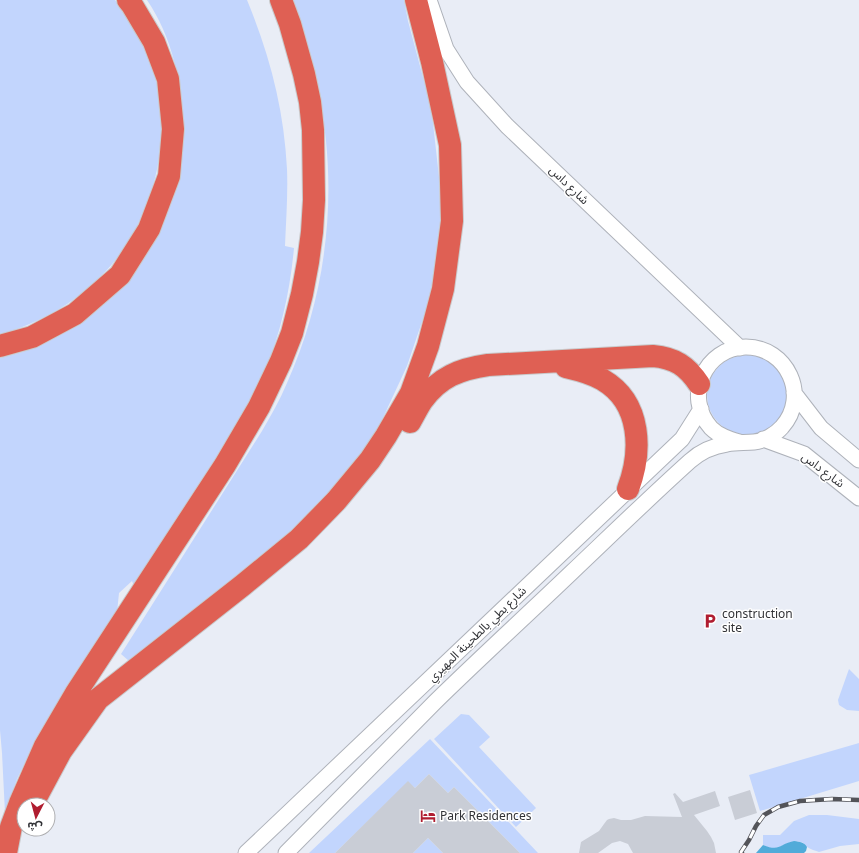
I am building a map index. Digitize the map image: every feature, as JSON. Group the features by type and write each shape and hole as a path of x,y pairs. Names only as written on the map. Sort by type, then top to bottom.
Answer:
{"highway":[{"path":"0,346 32,337 75,314 120,275 148,229 169,176 173,129 168,79 154,42 128,0"},
{"path":"6,853 11,827 45,746 76,693 225,465 259,407 281,361 292,333 302,294 312,232 314,200 313,130 310,102 304,74 290,24 281,0"},
{"path":"36,797 61,751 98,699 299,539 336,501 370,460 411,393 428,346 443,289 452,222 450,145 432,62 416,0"},
{"path":"243,585 275,569 293,557 317,536 365,485 387,457 427,394 441,381 456,372 477,367 653,356 678,362 694,375 700,384"},
{"path":"549,362 586,372 605,380 613,386 626,402 634,420 637,442 635,466 628,490"},
{"path":"14,853 20,837"}],"street":[{"name":"شارع داس","path":"429,0 446,49 467,82 507,126 740,348"},
{"path":"746,347 762,349 776,357 786,368 793,382 795,398 791,414 782,427 770,437 755,442 739,442 724,437 712,428 703,415 698,400 700,384 706,369 716,357 730,350 740,348 746,347"},
{"path":"794,393 822,428 859,460"},
{"name":"شارع بطي بالطحينة المهيري","path":"246,853 682,439 701,409"},
{"name":"شارع داس","path":"763,439 804,454 859,498"},
{"name":"شارع بطي بالطحينة المهيري","path":"286,853 437,701 692,459 715,447 739,442"}],"shaded area":[{"path":"0,0 115,0 137,32 146,49 154,70 161,103 162,130 154,184 145,209 133,234 118,256 101,276 79,296 41,319 0,335"},
{"path":"147,0 247,0 269,62 283,125 287,169 285,246 294,248 290,280 276,341 265,371 253,397 231,435 134,586 132,581 119,593 117,612 34,744 17,779 5,813 0,730 0,358 22,352 57,336 74,326 105,303 183,126 178,77 174,60 163,29"},
{"path":"291,0 404,0 408,21 428,96 433,123 439,177 440,227 433,281 426,310 407,366 381,422 348,474 286,539 129,661 121,654 262,431 278,401 301,348 312,312 326,239 328,164 324,127 317,86"},
{"path":"747,355 762,358 775,367 784,380 787,395 784,410 775,423 762,432 747,435 732,432 719,423 710,410 707,395 710,380 719,367 732,358"},
{"path":"849,669 859,679 859,711 847,710 839,705 838,700"},
{"path":"461,714 469,715 490,737 479,747 536,808 516,827 434,739"},
{"path":"430,739 538,853 520,853 454,787 448,793 429,774 415,788 408,782 335,853 309,853"},
{"path":"859,743 859,781 760,811 749,775"},
{"path":"809,815 827,815 859,819 859,844 840,846 819,852 808,848 802,842 796,841 776,848 770,848 763,845 763,835 780,835 794,821"},
{"path":"428,838 443,853 413,853"},
{"path":"794,841 802,842 806,845 806,851 804,853 756,853 763,845 776,848"}],"building":[{"name":"Park Residences","path":"429,774 448,793 454,787 520,853 443,853 428,838 413,853 335,853 408,781 415,788"},
{"path":"750,790 757,813 735,820 728,797"},
{"path":"715,791 720,806 694,815 711,837 716,853 633,853 628,844 620,841 612,843 598,853 579,853 581,842 599,831 609,819 614,818 631,820 645,816 682,817 673,794 675,793 683,802"}],"railway":[{"path":"742,853 741,852 756,826 764,815 778,807 800,801 832,799 859,800"}],"place":[{"name":"construction site","path":"710,621"},
{"name":"Park Residences","path":"428,816"}]}
